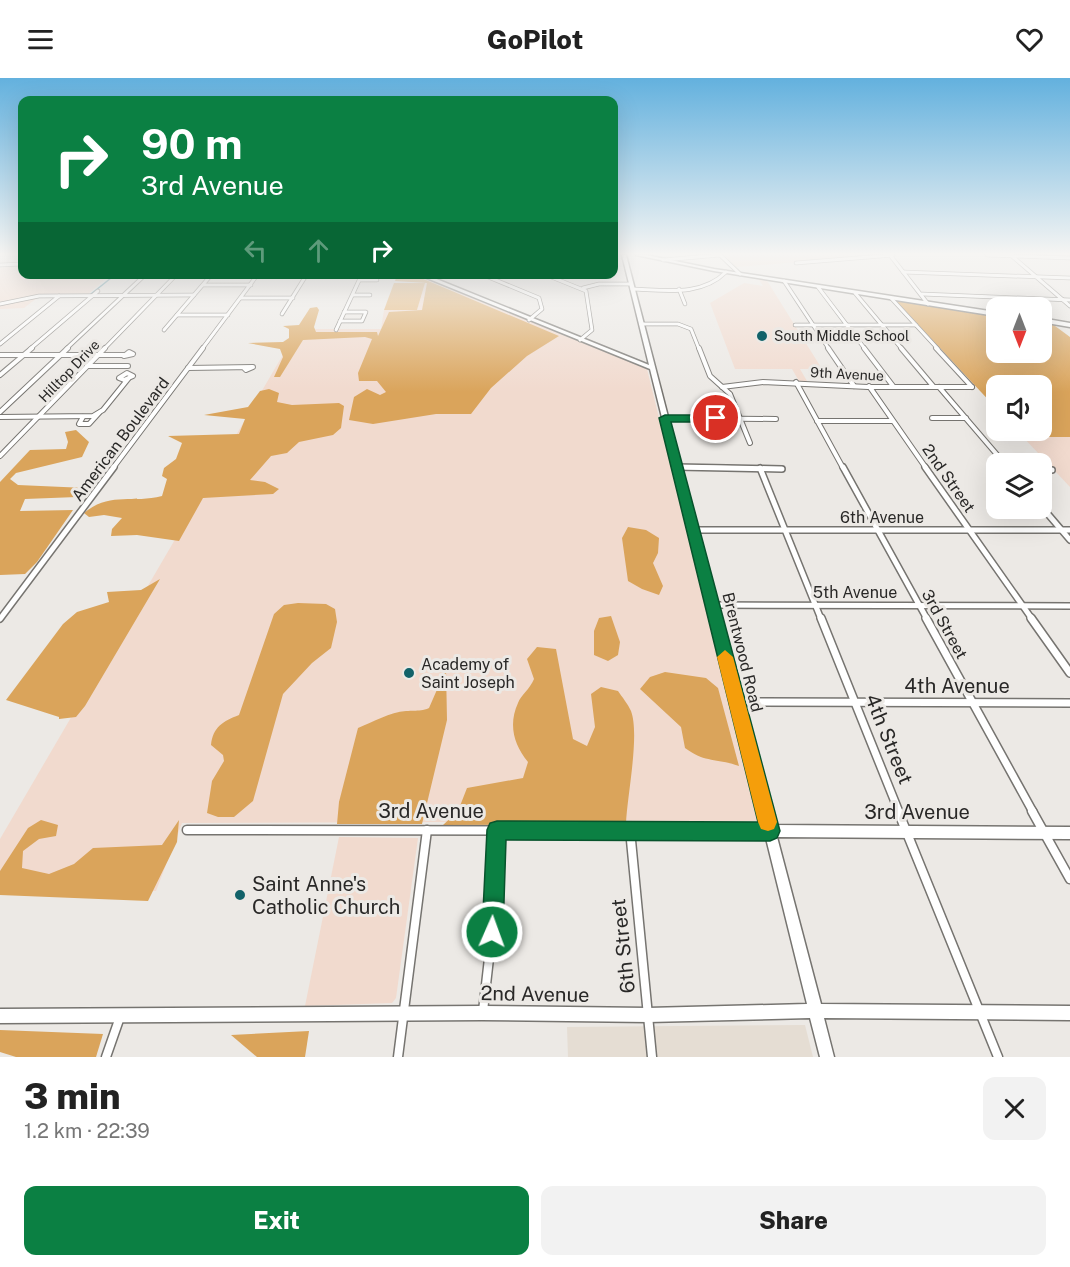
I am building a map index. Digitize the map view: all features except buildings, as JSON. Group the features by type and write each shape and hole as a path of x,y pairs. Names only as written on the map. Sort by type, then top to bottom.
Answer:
{"street":[{"path":"0,304 16,301"},
{"path":"0,344 53,301"},
{"path":"0,375 87,301"},
{"path":"0,412 119,301"},
{"name":"Hilltop Drive","path":"0,456 151,301"},
{"path":"164,330 189,301"},
{"name":"American Boulevard","path":"0,618 239,301"},
{"path":"282,314 291,301"},
{"path":"336,330 349,301"},
{"path":"483,301 631,360 651,364"},
{"path":"529,320 543,309 540,301"},
{"path":"580,340 592,330 588,301"},
{"name":"Brentwood Road","path":"635,301 827,1057"},
{"path":"796,301 854,386"},
{"path":"829,301 893,386"},
{"path":"861,301 996,453"},
{"path":"893,301 916,325"},
{"path":"908,301 986,313"},
{"path":"340,321 362,321 366,312 344,312"},
{"path":"177,315 228,315"},
{"path":"1052,322 1070,325"},
{"path":"641,324 678,324 691,329 710,376 730,394 750,443"},
{"path":"795,325 916,325"},
{"name":"9th Avenue","path":"722,387 742,382 796,382 854,386 972,387 916,325"},
{"path":"0,355 124,355"},
{"path":"87,366 128,366"},
{"path":"188,368 244,368"},
{"path":"83,417 79,424 92,422 128,379"},
{"name":"3rd Street","path":"796,382 1070,879"},
{"name":"2nd Street","path":"869,386 1070,673"},
{"path":"0,417 83,417 99,413"},
{"path":"665,418 776,419"},
{"path":"932,418 966,418"},
{"path":"817,421 892,421"},
{"path":"677,467 782,469"},
{"name":"4th Street","path":"760,468 998,1057"},
{"path":"1052,519 1070,540"},
{"name":"6th Avenue","path":"693,530 1070,530"},
{"name":"5th Avenue","path":"712,605 1070,606"},
{"name":"4th Avenue","path":"737,702 1070,703"},
{"name":"3rd Avenue","path":"187,830 1070,832"},
{"path":"398,1057 427,830"},
{"path":"482,1013 492,932 497,830"},
{"name":"6th Street","path":"630,831 652,1057"},
{"name":"2nd Avenue","path":"0,1016 482,1013 648,1015 815,1011 1070,1013"},
{"path":"106,1057 121,1016"}],"shaded area":[{"path":"0,301 34,301 24,308 0,309"},
{"path":"387,301 420,301 417,310 384,310"},
{"name":"Academy of Saint Joseph","path":"420,301 479,301 647,369 758,821 182,823 156,891 0,889 0,839 298,329 381,329 384,310 417,310"},
{"path":"424,301 475,301 559,336 527,356 491,388 471,414 436,414 373,424 349,420 354,397 367,389 380,395 386,392 377,381 359,381 358,373 372,339 365,337 303,340 280,377 274,377 283,357 280,349 248,343 283,342 289,338 289,329 283,326 299,325 310,308 317,307 319,310 314,327 316,332 377,332 378,336 389,312 422,310"},
{"name":"South Middle School","path":"714,301 779,301 822,369 800,369 807,381 799,381 792,369 735,369 710,303"},
{"path":"896,301 986,313 986,363 1052,363 1052,324 1070,337 1070,437 1052,437 1052,375 986,375 986,397"},
{"path":"269,389 279,393 277,402 292,405 339,403 344,406 341,428 333,435 299,442 287,453 271,456 250,480 265,482 279,489 273,494 203,498 179,541 137,535 111,536 112,529 122,518 104,515 89,517 84,513 94,506 112,500 162,496 167,479 162,476 164,468 176,459 182,443 168,436 239,434 245,419 204,415 248,407 260,391"},
{"path":"76,430 89,442 82,457 16,473 10,479 18,485 86,488 90,492 77,497 25,499 20,511 73,510 37,562 25,574 0,575 0,482 30,450 66,449 68,442 65,432"},
{"path":"1052,437 1070,437 1070,487 1052,468 1052,453 1038,453 1027,441 1052,441"},
{"path":"628,527 646,530 659,538 658,553 653,563 663,586 659,595 628,581 622,538"},
{"path":"160,579 85,706 76,717 59,719 59,717 6,700 63,624 77,612 109,602 107,592 141,590"},
{"path":"326,604 335,609 337,622 331,648 312,663 283,694 253,801 234,817 218,817 207,813 212,781 224,761 223,755 211,745 214,734 224,722 239,715 274,614 284,605"},
{"path":"611,616 620,642 618,655 608,661 594,655 594,631 599,618"},
{"path":"537,647 556,649 573,739 587,746 595,727 591,694 601,687 618,691 630,708 634,735 626,824 443,825 458,811 467,788 523,778 528,762 516,742 513,719 519,700 534,679 527,659"},
{"path":"446,669 447,720 422,824 337,824 339,802 358,728 394,713 429,708"},
{"path":"665,672 706,678 718,688 739,766 705,758 685,748 681,727 640,689 650,677"},
{"path":"41,820 58,825 56,836 39,839 23,851 22,868 49,874 74,864 93,848 162,845 179,820 177,842 148,901 0,895 0,871 28,828"},
{"path":"339,837 418,838 396,998 392,1003 305,1006"},
{"path":"805,1025 813,1057 568,1057 567,1027"},
{"path":"0,1030 103,1034 96,1057 16,1057 0,1052"},
{"path":"309,1031 305,1057 257,1057 231,1035"}],"slow traffic":[{"path":"725,657 768,822"}],"place":[{"name":"South Middle School","path":"762,336"},
{"name":"Academy of Saint Joseph","path":"409,673"},
{"name":"Saint Anne's Catholic Church","path":"240,895"}],"route":[{"path":"492,932 497,830 770,831 665,418 716,418"}]}
